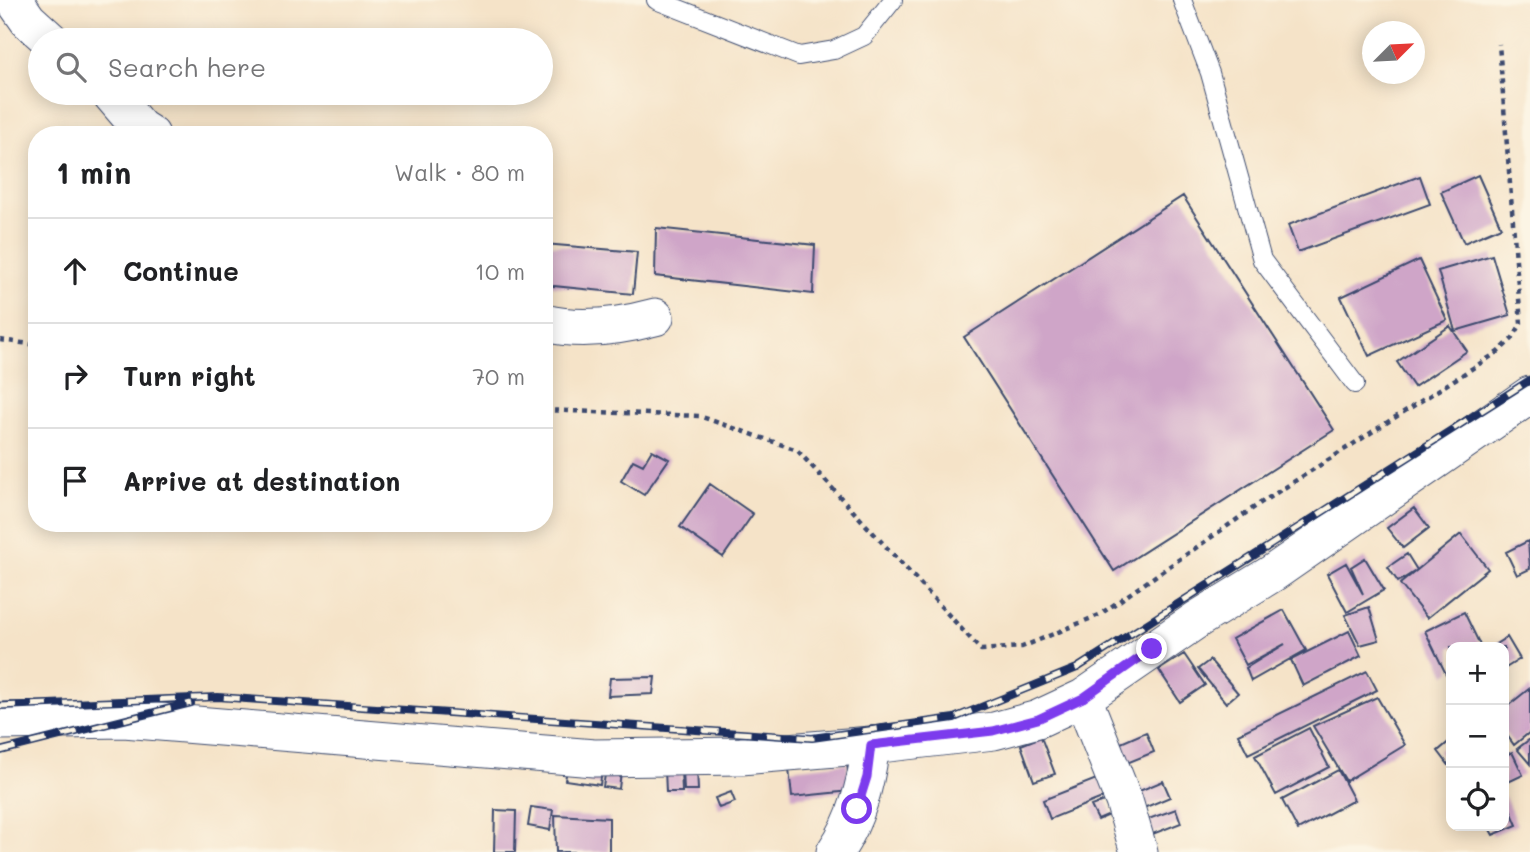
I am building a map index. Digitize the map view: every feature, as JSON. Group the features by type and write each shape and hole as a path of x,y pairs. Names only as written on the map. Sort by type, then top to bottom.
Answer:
{"street":[{"path":"14,0 37,28"},
{"path":"120,105 138,126"},
{"path":"553,324 595,328 621,326 655,317"},
{"path":"0,721 124,719 594,758 741,755 871,745 993,731 1038,719 1083,698 1198,619 1273,573 1530,395"},
{"path":"1083,698 1124,801 1139,852"},
{"path":"835,852 857,809 867,777 871,745"}],"lane":[{"path":"656,0 799,56 834,50 864,37 893,0"},
{"path":"1182,0 1210,73 1262,260 1355,383"}],"path":[{"path":"553,410 699,416 797,450 981,650 1022,647 1099,615 1262,502 1498,352 1512,339 1521,324 1499,44"},
{"path":"0,341 28,344"}],"building":[{"path":"1478,175 1501,227 1464,243 1441,192"},
{"path":"1420,176 1430,204 1298,252 1288,225"},
{"path":"1183,196 1334,430 1114,571 964,337"},
{"path":"656,228 815,245 813,294 655,276"},
{"path":"553,245 637,252 633,294 553,286"},
{"path":"1492,255 1510,315 1455,331 1438,271"},
{"path":"1419,260 1447,320 1369,356 1341,297"},
{"path":"1450,326 1467,351 1414,387 1397,362"},
{"path":"652,450 669,459 644,495 621,481 633,460 643,465"},
{"path":"710,484 753,514 723,557 680,527"},
{"path":"1414,508 1429,528 1403,548 1387,528"},
{"path":"1461,534 1488,569 1427,618 1400,584"},
{"path":"1528,541 1530,569 1517,575 1506,552"},
{"path":"1407,554 1417,570 1398,582 1388,567"},
{"path":"1365,558 1384,590 1347,612 1327,574 1346,563 1363,594 1351,567"},
{"path":"1369,607 1379,640 1360,645 1345,615"},
{"path":"1284,610 1306,650 1251,681 1246,668 1285,644 1246,665 1232,639"},
{"path":"1464,612 1479,642 1446,642 1446,674 1425,631"},
{"path":"1349,631 1361,656 1303,686 1291,660"},
{"path":"1507,637 1520,659 1509,666 1509,642 1499,642"},
{"path":"1184,654 1205,685 1180,702 1159,670"},
{"path":"1210,660 1238,693 1226,703 1198,669"},
{"path":"1367,671 1377,690 1248,754 1238,734"},
{"path":"655,677 653,694 608,696 610,678"},
{"path":"1530,688 1530,732 1514,745 1509,738 1509,705"},
{"path":"1377,697 1405,745 1346,781 1313,726"},
{"path":"1309,728 1329,767 1276,795 1255,756"},
{"path":"1146,732 1154,752 1122,765 1114,746"},
{"path":"1041,737 1055,774 1034,781 1021,745"},
{"path":"1530,739 1530,764 1517,749"},
{"path":"1446,744 1446,761 1438,751"},
{"path":"1512,752 1523,775 1509,782 1509,768 1509,754"},
{"path":"847,763 850,791 792,797 789,769"},
{"path":"568,765 602,770 600,785 565,780"},
{"path":"606,769 621,771 619,789 603,787"},
{"path":"665,769 681,769 682,792 666,792"},
{"path":"683,769 697,769 698,790 684,790"},
{"path":"1338,770 1354,800 1298,830 1282,800"},
{"path":"1099,778 1107,796 1050,819 1043,800"},
{"path":"1163,781 1170,797 1139,810 1132,794"},
{"path":"731,792 735,802 719,808 715,798"},
{"path":"1107,800 1112,814 1098,820 1091,806"},
{"path":"531,807 553,810 550,830 528,826"},
{"path":"1509,807 1517,825 1509,828"},
{"path":"1176,809 1181,823 1145,837 1140,822"},
{"path":"495,810 516,811 515,852 494,852"},
{"path":"555,815 609,818 609,852 556,852"}],"railway":[{"path":"0,706 218,697 812,738 954,718 1077,668 1530,380"},
{"path":"0,751 191,703"}],"route":[{"path":"857,809 867,777 871,745 993,731 1038,719 1083,698 1152,649"}]}
